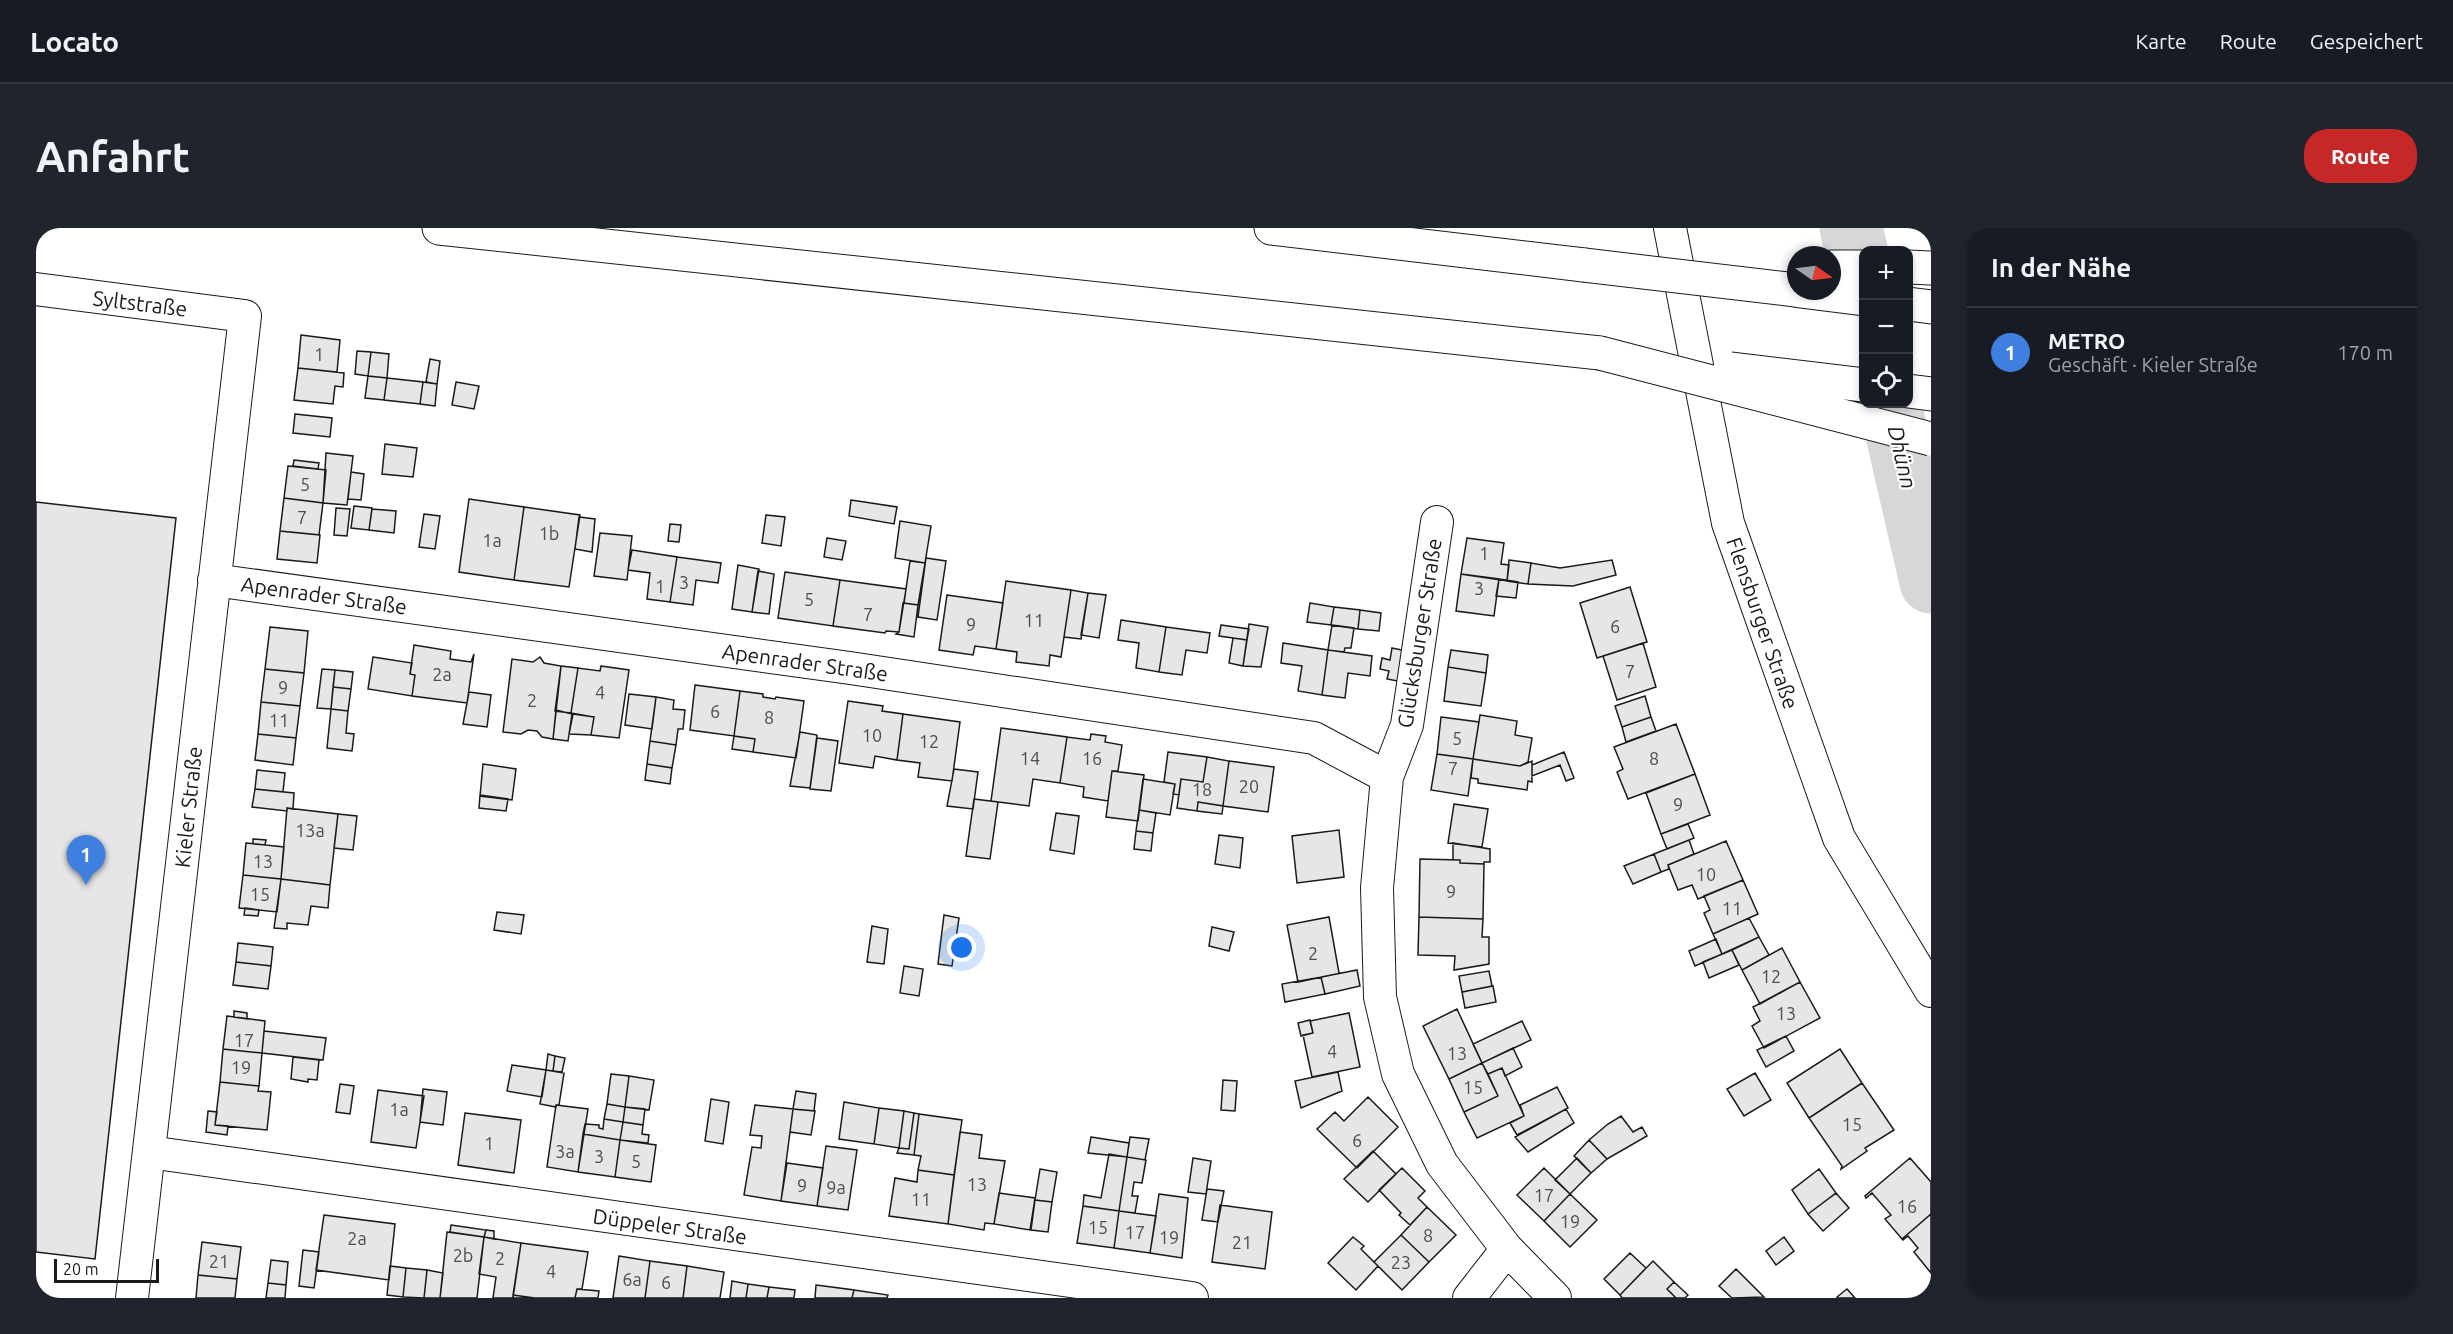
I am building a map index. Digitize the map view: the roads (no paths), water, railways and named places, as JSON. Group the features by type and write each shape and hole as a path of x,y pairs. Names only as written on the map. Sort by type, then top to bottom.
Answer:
{"highway":[{"path":"439,228 1600,353 1859,385"},
{"path":"1271,228 1787,289"},
{"path":"1584,265 1787,267"},
{"path":"1841,267 1859,267"},
{"path":"1913,267 1931,268"},
{"path":"1841,296 1859,298"},
{"path":"1913,305 1931,307"},
{"path":"1600,353 1931,439"},
{"path":"1913,392 1931,394"}],"street":[{"name":"Flensburger Straße","path":"1670,228 1728,523 1839,838 1931,991"},
{"name":"Syltstraße","path":"36,289 245,316"},
{"name":"Kieler Straße","path":"132,1298 245,316"},
{"name":"Glücksburger Straße","path":"1437,522 1407,725 1387,777 1377,888 1380,997 1398,1074 1442,1164 1507,1249 1556,1298"},
{"name":"Apenrader Straße","path":"214,580 862,669 1314,738 1387,777"},
{"name":"Düppeler Straße","path":"149,1152 1192,1298"},
{"path":"1468,1298 1507,1249"}],"waterway":[{"name":"Dhünn","path":"1851,228 1859,262"},
{"name":"Dhünn","path":"1891,408 1931,582"}],"place":[{"name":"METRO","path":"86,885"}]}
